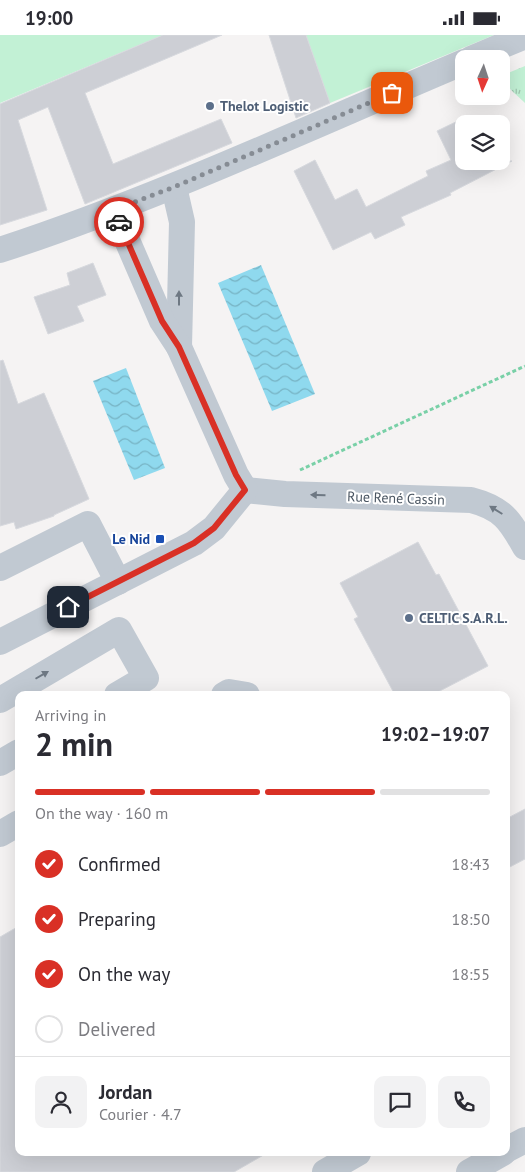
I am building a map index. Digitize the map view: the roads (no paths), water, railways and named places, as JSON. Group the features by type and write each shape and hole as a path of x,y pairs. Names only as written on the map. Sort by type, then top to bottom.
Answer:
{"street":[{"path":"492,50 525,36"},
{"path":"0,250 78,225 174,187 455,66"},
{"path":"174,187 179,200 182,222 179,347"},
{"path":"0,642 194,543 214,528 245,490 236,475 179,347 162,321 114,210"},
{"name":"Rue René Cassin","path":"245,490 285,494 471,500 499,510 509,519 525,547"},
{"path":"0,568 88,524 118,581"},
{"path":"15,691 118,630 146,678 124,691"},
{"path":"0,700 15,691"},
{"path":"0,763 15,754"},
{"path":"0,834 15,825"},
{"path":"510,1149 525,1140"},
{"path":"325,1172 353,1156"},
{"path":"469,1172 498,1156"}],"water":[{"path":"261,265 315,394 272,411 218,283"},
{"path":"126,368 165,468 134,480 93,381"}],"place":[{"name":"Thelot Logistic","path":"210,106"},
{"name":"Le Nid","path":"160,539"},
{"name":"CELTIC S.A.R.L.","path":"409,618"}]}
